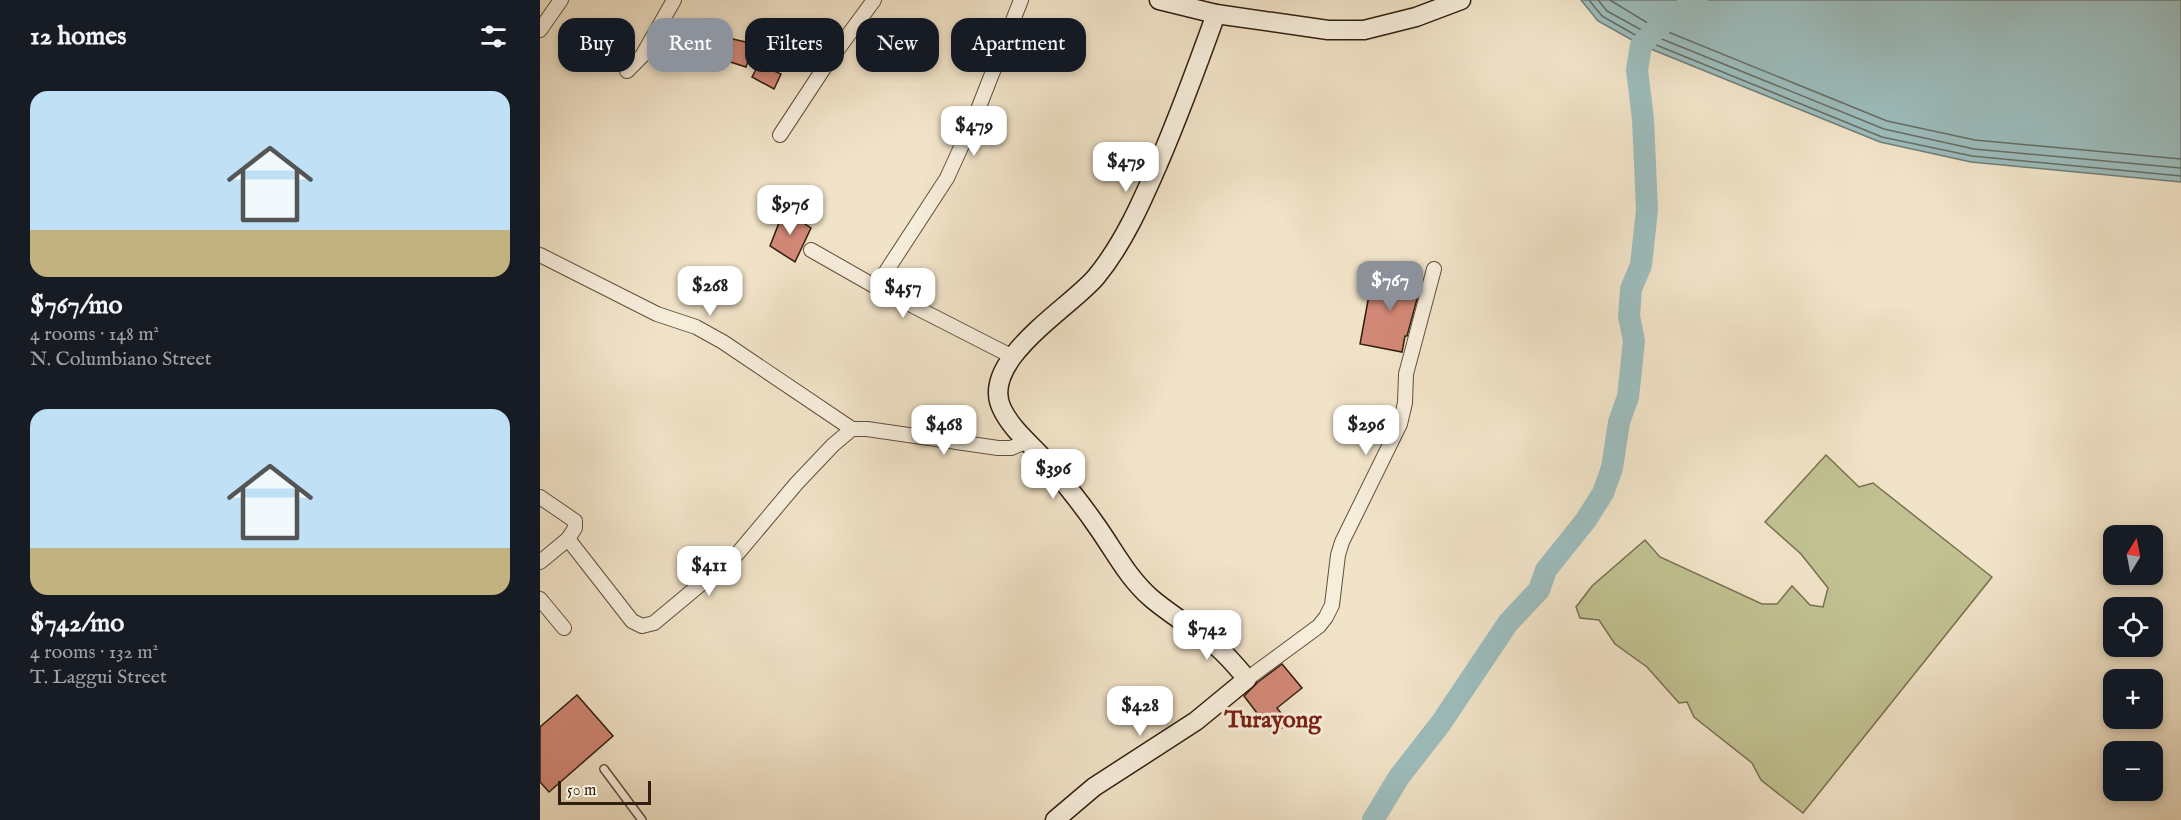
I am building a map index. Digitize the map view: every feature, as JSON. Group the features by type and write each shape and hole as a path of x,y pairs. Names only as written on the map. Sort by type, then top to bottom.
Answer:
{"street":[{"path":"540,30 561,0"},
{"path":"635,63 642,56 674,0"},
{"path":"780,135 824,68 874,0"},
{"path":"876,287 946,178 976,112 1021,0"},
{"path":"1159,0 1219,7 1328,30 1364,30 1416,17 1461,0"},
{"path":"1219,7 1185,101 1139,207 1126,231 1096,277 1043,324 1013,357 998,383 998,395 1001,408 1010,421 1052,468 1096,525 1114,555 1141,588 1184,624 1218,647 1247,680"},
{"path":"811,250 876,287 1013,357"},
{"path":"540,255 657,314 705,332 852,429 867,429 998,448 1011,448 1028,441"},
{"path":"1055,820 1094,787 1196,721 1319,626 1332,604 1338,555 1342,542 1400,424 1405,403 1406,374 1434,269"},
{"path":"568,539 632,621 642,626 654,623 738,552 796,484 833,445 852,429"},
{"path":"540,497 575,521 575,528 568,539 540,562"},
{"path":"540,599 564,628"}],"lane":[{"path":"604,769 642,820"}],"green space":[{"path":"1826,455 1859,487 1873,483 1992,577 1803,813 1761,780 1752,763 1694,717 1687,702 1679,703 1647,667 1615,644 1599,620 1580,618 1576,607 1592,586 1645,540 1660,557 1762,604 1777,604 1792,586 1810,605 1823,607 1828,588 1801,554 1765,522"}],"water":[{"path":"1581,0 2181,0 2181,182 1971,162 1880,142 1641,45 1598,21"}],"building":[{"path":"733,39 745,42 745,67 733,63"},
{"path":"755,72 781,74 774,89 752,77"},
{"path":"784,210 811,228 795,262 770,246"},
{"path":"1378,271 1418,279 1414,298 1417,299 1402,352 1360,344 1369,295 1373,296"},
{"path":"1282,664 1302,688 1277,708 1289,723 1273,734 1244,696"},
{"path":"577,695 613,736 549,792 540,782 540,727"}],"waterway":[{"path":"1373,820 1399,777 1441,723 1508,623 1539,590 1546,570 1586,520 1603,493 1612,468 1619,422 1628,397 1634,341 1629,316 1631,289 1641,265 1647,210 1643,119 1637,70 1641,45 1658,27 1697,0"}],"district":[{"name":"Turayong","path":"1273,720"}]}
